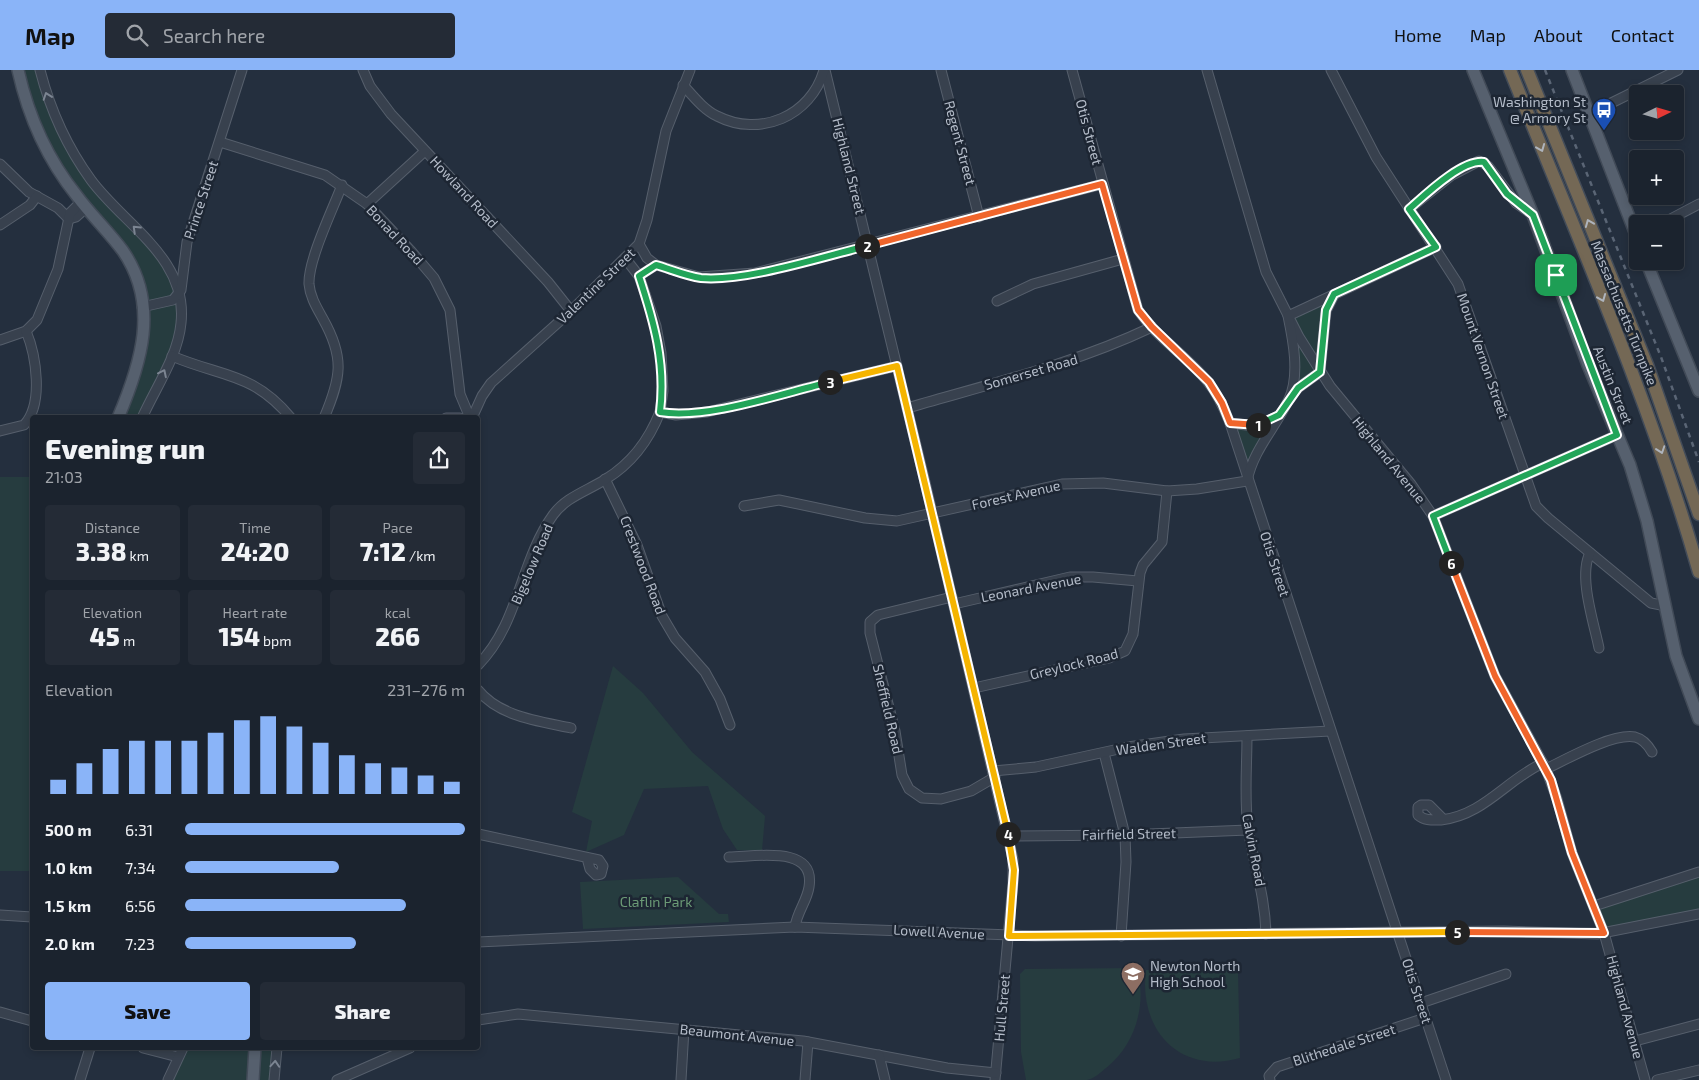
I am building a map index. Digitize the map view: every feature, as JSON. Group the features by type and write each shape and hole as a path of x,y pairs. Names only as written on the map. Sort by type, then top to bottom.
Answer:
{"highway":[{"name":"Massachusetts Turnpike","path":"1510,70 1645,405 1677,499 1699,572"},
{"name":"Massachusetts Turnpike","path":"1527,70 1650,374 1699,514"}],"main road":[{"path":"18,70 30,110 55,165 84,205 129,260 136,278 142,307 144,335 140,361 119,415"},
{"name":"Austin Street","path":"1473,70 1533,215 1630,465 1647,520 1681,674 1699,719"},
{"path":"1572,70 1629,216"},
{"path":"1650,270 1696,373 1699,391"},
{"path":"253,1080 255,1050"}],"street":[{"path":"40,70 55,117 78,160 105,197 165,259 174,275 180,294 181,323 172,356 143,415"},
{"name":"Prince Street","path":"180,294 183,285 187,242 242,70"},
{"name":"Howland Road","path":"363,70 378,98 548,282 571,311"},
{"name":"Valentine Street","path":"472,415 491,383 571,311 639,244 661,149 690,70"},
{"path":"683,85 716,116 744,125 758,125 786,118 798,110 816,91 825,70"},
{"name":"Highland Street","path":"825,70 1009,836 1014,870 1009,936"},
{"name":"Regent Street","path":"941,70 979,217"},
{"name":"Otis Street","path":"1072,70 1138,310 1152,327 1209,382 1222,403 1230,423 1247,481 1446,1080"},
{"name":"Highland Avenue","path":"1207,70 1261,258 1288,316 1320,372 1339,399 1411,484 1433,516 1495,676 1545,766 1557,799 1572,853 1604,933 1645,1080"},
{"name":"Mount Vernon Street","path":"1331,70 1376,157 1436,247 1463,296 1531,497 1541,512 1651,603 1666,606"},
{"path":"1589,114 1678,70"},
{"name":"Bonad Road","path":"220,142 325,175 367,204 411,251 434,278 450,310 460,394 470,415"},
{"path":"367,204 425,151"},
{"path":"1409,209 1452,175 1479,162 1488,166 1516,203 1533,215"},
{"path":"0,164 37,196 58,208 69,219"},
{"path":"639,244 647,258 656,265 700,278 729,277 755,273 868,246 1102,184"},
{"path":"325,415 338,381 338,355 334,341 311,293 310,275 342,185"},
{"path":"0,225 30,205 37,196"},
{"path":"1678,215 1699,204"},
{"path":"69,219 76,217 84,205"},
{"path":"0,340 26,331 41,314 56,275 69,219"},
{"path":"1290,398 1294,355 1288,316 1436,247"},
{"path":"625,258 639,276 656,326 661,353 662,391 660,412 676,415 707,412 897,366"},
{"path":"997,301 1033,284 1123,259"},
{"path":"639,276 656,265"},
{"path":"142,307 168,302 180,294"},
{"path":"1247,481 1253,459 1290,398 1298,388 1320,372 1326,310 1334,294"},
{"name":"Somerset Road","path":"907,408 1077,358 1152,327"},
{"path":"0,431 24,425 32,410 36,390 36,369 26,331"},
{"path":"172,356 228,373 252,383 266,392 288,415"},
{"name":"Bigelow Road","path":"480,662 503,631 538,544 554,514 569,499 626,465 642,447 655,426 660,412"},
{"path":"1230,423 1254,426 1279,415"},
{"path":"1433,516 1617,435"},
{"name":"Crestwood Road","path":"605,479 637,545 662,616 676,638 705,672 720,699 730,725"},
{"name":"Forest Avenue","path":"744,506 779,500 882,521 909,520 1030,489 1062,484 1103,483 1167,491 1197,489 1247,481"},
{"name":"Greylock Road","path":"974,688 1118,655 1125,651 1133,634 1138,581 1143,565 1162,542 1167,491"},
{"path":"1590,553 1586,560 1586,579 1599,648"},
{"name":"Leonard Avenue","path":"953,601 1070,577 1093,576 1138,581"},
{"name":"Sheffield Road","path":"953,601 878,615 870,622 870,633 894,731 902,775 905,784 914,794 931,799 964,794 994,774"},
{"path":"480,692 488,701 515,715 571,728"},
{"name":"Walden Street","path":"994,774 1184,739 1330,731"},
{"name":"Calvin Road","path":"1246,736 1248,830 1265,901 1266,934"},
{"path":"1443,820 1459,816 1482,806 1528,771 1590,749 1628,737 1644,741 1652,752"},
{"path":"1104,753 1125,835 1126,862 1121,936"},
{"name":"Fairfield Street","path":"1009,836 1125,835 1248,830"},
{"path":"480,834 587,858"},
{"path":"729,857 786,856 796,858 804,866 808,874 808,890 798,912 794,927"},
{"path":"1594,906 1699,872"},
{"name":"Lowell Avenue","path":"480,942 794,927 1009,936 1604,933 1699,914"},
{"path":"0,915 30,918"},
{"name":"Hull Street","path":"996,1076 1009,936"},
{"path":"1421,1003 1506,974"},
{"path":"0,1012 30,1020"},
{"name":"Beaumont Avenue","path":"480,1020 518,1014 808,1042 996,1076"},
{"name":"Blithedale Street","path":"1270,1080 1269,1076 1276,1067 1426,1018"},
{"path":"1635,1041 1699,1024"},
{"path":"681,1080 684,1029"},
{"path":"805,1080 808,1042"},
{"path":"80,1080 89,1050"},
{"path":"151,1050 178,1057"},
{"path":"168,1080 182,1050"},
{"path":"274,1080 276,1050"},
{"path":"336,1080 405,1050"},
{"path":"879,1055 885,1080"},
{"path":"1657,1080 1699,1070"}],"green space":[{"path":"18,70 40,70 78,161 174,275 180,331 143,415 119,415 142,352 136,278 62,175"},
{"path":"1330,302 1320,372 1298,388 1292,384 1288,316"},
{"path":"1279,415 1250,469 1230,423 1242,425"},
{"path":"0,477 30,477 30,871 0,871"},
{"path":"613,666 643,693 692,752 765,816 762,851 737,850 723,829 708,786 644,789 624,835 586,852 592,821 572,812"},
{"path":"1699,872 1699,914 1604,933 1594,906"},
{"name":"Claflin Park","path":"678,877 719,914 728,914 729,922 583,929 580,882"},
{"path":"1233,967 1238,972 1240,1058 1218,1062 1199,1060 1182,1053 1168,1043 1156,1029 1149,1011 1145,992 1146,970"},
{"path":"1137,968 1141,995 1136,1022 1132,1035 1116,1058 1097,1075 1087,1080 1026,1080 1021,1052 1020,974 1025,969"},
{"path":"182,1050 277,1050 274,1080 168,1080"}],"railway":[{"path":"1545,70 1661,357 1699,462"}],"place":[{"name":"Washington St @ Armory St","path":"1604,131"},
{"name":"Newton North High School","path":"1133,995"}],"route":[{"path":"1484,162 1507,194 1533,215 1556,275 1581,346 1617,435 1433,516 1495,676 1551,780 1572,853 1604,933 1504,931 1052,936 1009,936 1014,870 1009,836 897,366 707,412 676,415 660,412 662,391 661,353 656,326 639,276 656,265 700,278 729,277 755,273 868,246 1102,184 1135,301 1143,318 1209,382 1222,403 1230,423 1254,426 1270,421 1279,415 1298,388 1320,372 1326,310 1334,294 1436,247 1409,209 1433,188 1464,167 1484,162"}]}
